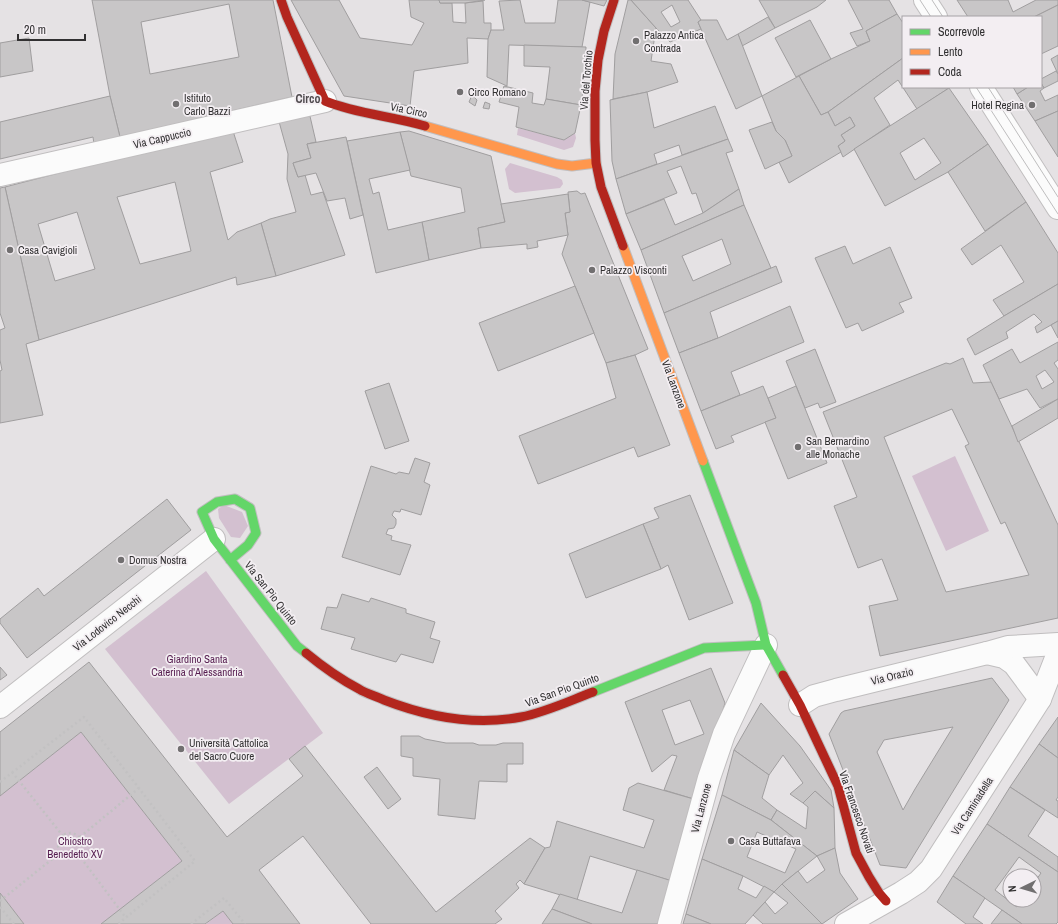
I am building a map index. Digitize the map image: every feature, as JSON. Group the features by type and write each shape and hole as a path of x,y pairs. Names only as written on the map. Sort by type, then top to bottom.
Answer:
{"street":[{"path":"281,0 287,17 325,101"},
{"name":"Via del Torchio","path":"596,163 594,140 595,91 598,60 604,31 614,0"},
{"path":"925,0 935,16"},
{"path":"982,88 1058,208"},
{"name":"Via Circo","path":"325,101 342,108 410,121 494,144 557,164 572,166 596,163"},
{"name":"Via Cappuccio","path":"0,176 325,101"},
{"name":"Via Lanzone","path":"596,163 601,187 756,603 766,645 724,734 709,778 669,924"},
{"path":"235,499 250,508 256,533 248,545 230,560 214,539 202,512 218,502 235,499"},
{"name":"Via Lodovico Necchi","path":"0,707 214,539"},
{"name":"Via San Pio Quinto","path":"230,560 297,646 317,662 360,690 400,706 436,716 464,720 493,721 527,715 545,711 703,648 715,646 766,645"},
{"name":"Via Orazio","path":"800,705 814,696 987,653 1008,646 1058,644"},
{"name":"Via Francesco Novati","path":"766,645 800,705 838,786 856,853 869,877 886,901"},
{"path":"987,653 1004,658 1014,664 1040,700"},
{"name":"Via Caminadella","path":"846,924 918,882 931,869 1040,700 1058,653"}],"path":[{"path":"0,782 84,717 195,861 118,924"},
{"path":"12,772 63,836"},
{"path":"80,837 139,788"},
{"path":"73,833 80,837 82,848 78,854 71,856 64,855 61,852 59,846 60,839 63,836 73,833"},
{"path":"0,901 61,852"},
{"path":"78,854 126,918"},
{"path":"191,924 224,898 245,924"},
{"path":"0,907 14,924"}],"green space":[{"path":"518,128 564,140 575,133 576,138 573,147 564,150 517,135"},
{"path":"510,163 557,177 562,180 563,184 560,188 515,193 509,189 505,169"},
{"path":"955,456 989,531 946,551 912,476"},
{"path":"224,505 242,512 248,526 240,538 231,537 219,518 218,509"},
{"name":"Giardino Santa Caterina d'Alessandria","path":"206,571 323,733 229,804 105,649"},
{"name":"Chiostro Benedetto XV","path":"81,732 182,861 101,924 24,924 0,893 0,796"},
{"path":"223,911 233,924 206,924"}],"building":[{"path":"92,0 273,0 292,97 120,137 110,96","holes":["229,4 239,57 150,74 141,22"]},
{"path":"291,0 339,0 360,38 412,45 424,23 411,17 409,0 439,0 440,3 452,3 453,22 466,23 465,3 483,1 484,23 491,23 491,30 488,39 467,38 468,63 414,71 410,106 344,96"},
{"path":"439,0 485,0 465,3 440,3"},
{"path":"520,0 525,23 555,23 558,0 582,0 590,2 582,47 509,45 507,86 487,77 488,39 491,30 504,30 499,1"},
{"path":"582,0 607,0 604,6"},
{"name":"Palazzo Antica Contrada","path":"628,0 631,0 656,28 651,61 671,64 678,82 647,92 613,99 615,54"},
{"path":"631,0 688,0 701,20 698,22 701,29 670,42","holes":["672,5 680,22 671,27 661,12"]},
{"path":"759,0 826,0 817,7 775,28"},
{"path":"848,0 889,0 897,14 866,31 870,41 857,46 850,33 863,29"},
{"path":"957,0 1008,0 1013,12 1036,0 1058,0 1058,5 1036,16 967,16"},
{"path":"1058,5 1058,46 1042,54 1042,16 1036,16"},
{"path":"897,14 902,22 902,59 828,112 821,115 799,76 870,41 866,31"},
{"path":"768,17 775,28 742,46 738,34"},
{"path":"701,20 717,20 727,40 738,34 762,96 736,109 698,22"},
{"path":"810,20 831,59 796,77 775,38"},
{"path":"29,38 33,71 0,77 0,43"},
{"path":"524,45 586,47 585,76 581,105 546,99 550,67 524,66"},
{"path":"1058,55 1058,74 1051,59"},
{"path":"902,59 902,86 898,80 874,98 890,125 843,157 838,146 845,141 841,135 855,126 850,117 835,126 828,112"},
{"path":"1056,71 1058,74 1058,81 1044,88 1042,85 1042,78"},
{"path":"799,76 821,115 828,112 835,126 850,117 855,126 841,135 845,141 838,146 841,152 789,183 779,162 792,156 785,140 776,131 762,96"},
{"path":"1042,85 1044,88 1040,91 1045,101 1058,95 1058,111 1035,121 1017,94 1026,88 1042,88"},
{"path":"504,86 533,93 532,103 544,105 546,99 581,105 575,133 564,140 516,127 519,107 499,102"},
{"path":"903,88 949,88 917,109"},
{"path":"949,88 988,144 948,172 885,206 854,149","holes":["924,138 941,163 915,180 900,153"]},
{"path":"1014,88 1026,88 1017,94"},
{"path":"647,92 654,128 715,106 728,139 682,155 679,145 654,154 657,164 616,179 612,161 610,100"},
{"path":"472,95 477,100 475,106 469,102"},
{"path":"110,96 120,137 94,144 93,137 0,159 0,122"},
{"path":"485,102 490,104 489,109 483,108"},
{"path":"1058,111 1058,157 1035,121"},
{"path":"309,112 316,142 307,144 311,158 293,163 298,177 305,175 311,195 323,192 345,255 276,276 261,223 296,212 287,179 288,154 278,118"},
{"path":"772,122 776,131 785,140 792,156 765,169 749,130"},
{"path":"232,128 243,162 210,172 228,240 237,232 261,223 276,276 237,285 236,277 39,340 5,187","holes":["175,182 191,251 140,264 117,197","77,212 95,269 55,281 38,224"]},
{"path":"409,131 491,156 505,222 478,228 481,248 429,260 422,222 465,212 461,188 411,176 400,132"},
{"path":"400,132 410,170 369,179 373,194 379,192 388,230 422,222 429,260 376,273 347,141"},
{"path":"346,137 363,215 350,219 345,198 327,201 316,173 298,177 293,163 311,158 307,144"},
{"path":"728,139 733,151 726,153 739,189 703,213 696,193 692,194 681,166 667,171 677,193 626,214 616,179"},
{"path":"988,144 1026,202 985,231 948,172"},
{"name":"Casa Cavigioli","path":"5,187 39,340 26,344 43,415 0,423 0,371 2,370 0,360 0,330 5,328 0,313 0,188"},
{"path":"739,189 744,205 641,250 626,214 664,199 675,225 703,213"},
{"name":"Palazzo Visconti","path":"577,191 581,194 585,193 648,349 635,355 606,363 562,254 568,235 565,213 570,212 568,192"},
{"path":"568,194 570,212 565,213 568,235 537,241 538,247 527,249 527,244 481,248 478,228 505,222 501,204"},
{"path":"1026,202 1058,253 1058,284 1004,316 993,300 1024,282 1001,245 972,265 961,249"},
{"path":"744,205 771,268 664,313 641,250","holes":["722,239 731,264 693,281 682,256"]},
{"path":"845,246 853,264 890,247 912,298 899,303 904,312 862,331 858,323 846,328 815,258"},
{"path":"776,266 782,282 710,312 718,338 679,353 664,313"},
{"path":"1058,284 1058,321 1037,333 1035,327 1042,322 1034,314 1006,332 1008,338 975,355 967,339"},
{"path":"575,286 594,333 498,371 479,323"},
{"path":"790,306 804,342 731,372 740,395 701,411 679,353 718,338"},
{"path":"1058,321 1058,338 1051,325"},
{"path":"1058,342 1058,360 1054,363 1058,369 1058,399 1040,408 1027,389 999,399 983,365 1012,349 1020,363","holes":["1045,370 1054,382 1042,389 1036,376"]},
{"path":"815,349 836,402 820,408 818,403 805,408 786,361"},
{"path":"635,355 670,445 638,457 634,447 538,484 519,436 616,398 606,363"},
{"path":"963,358 973,383 991,382 1058,525 1058,618 880,656 869,606 898,600 882,559 858,568 834,506 857,497 823,412 946,363 950,364","holes":["952,409 969,444 965,446 1001,524 1005,522 1029,575 946,592 884,437"]},
{"path":"389,383 409,441 385,449 365,391"},
{"path":"763,386 776,418 731,436 734,442 716,449 701,411"},
{"name":"San Bernardino alle Monache","path":"796,386 827,463 788,479 765,422 776,418 768,398"},
{"path":"1058,399 1058,418 1018,442 1012,426"},
{"path":"415,458 430,463 424,482 430,485 421,515 401,509 400,512 394,511 392,515 396,519 396,524 394,528 388,529 386,534 392,536 391,540 411,545 400,575 342,557 371,466 396,474 399,472 409,474"},
{"path":"690,495 733,603 689,620 668,565 661,569 643,524 659,518 654,508"},
{"name":"Domus Nostra","path":"167,499 191,530 27,658 0,623 0,619 38,588 44,596"},
{"path":"643,524 661,569 586,598 569,554"},
{"path":"342,594 369,602 371,598 406,609 406,613 435,622 430,638 440,641 433,663 401,654 396,662 351,649 355,638 321,629 327,607 337,608"},
{"path":"89,662 227,837 303,776 289,759 305,746 436,912 530,838 545,848 524,884 520,880 516,884 519,888 495,911 502,919 495,924 371,924 303,836 259,870 300,924 233,924 223,911 205,924 101,924 182,861 81,732 0,796 0,732"},
{"path":"0,667 7,675 0,680"},
{"path":"711,668 725,703 697,800 664,790 677,756 672,755 652,772 625,702","holes":["690,700 704,734 675,745 662,710"]},
{"path":"992,678 1009,700 906,868 880,865 829,734 841,713 844,711","holes":["953,727 903,810 877,752 884,740"]},
{"path":"761,703 800,746 831,790 834,808 815,791 803,803 790,794 803,783 783,755 769,775 734,750"},
{"path":"1058,717 1058,758 1039,744"},
{"path":"401,736 419,736 425,739 446,743 473,743 479,745 523,743 523,764 507,764 507,782 479,781 475,819 438,815 440,779 413,776 413,758 401,756"},
{"path":"1039,744 1058,758 1058,797 1056,800 1058,801 1058,818 1010,787"},
{"path":"734,750 769,775 762,798 777,810 771,820 722,795"},
{"path":"377,767 401,799 388,809 364,777"},
{"path":"638,783 697,800 672,881 590,856 577,900 524,884 545,848 550,847 557,821 644,848 654,820 623,810 629,788"},
{"path":"1010,787 1045,810 1028,836 1058,857 1058,872 987,824"},
{"path":"815,791 834,808 835,848 817,856 771,820 777,810 806,829 808,807 803,803"},
{"name":"Casa Buttafava","path":"722,795 771,820 817,856 774,892 743,876 702,859","holes":["757,832 796,849 785,873 747,857"]},
{"path":"987,824 1058,872 1058,922 1056,924 1022,924 953,876"},
{"path":"835,848 840,873 858,899 822,924 782,884 798,871 807,883 825,870 817,856"},
{"path":"702,859 743,876 738,889 756,898 764,886 774,892 745,924 711,924 686,914"},
{"path":"637,870 672,881 659,924 592,924 552,909 560,894 622,913"},
{"path":"953,876 985,898 973,917 983,924 966,924 937,902"},
{"path":"782,884 822,924 763,924 753,915 765,902 775,914 788,903 774,892"},
{"path":"0,893 4,898 24,924 0,924"},
{"path":"552,909 592,924 542,924"},
{"path":"1002,910 1022,924 991,924"},
{"path":"686,914 711,924 683,924"}],"tram line":[{"path":"920,0 930,16"},
{"path":"932,0 942,16"},
{"path":"977,88 1058,214"},
{"path":"989,88 1058,197"}],"traffic: fast":[{"path":"703,461 756,603 766,645 783,675"},
{"path":"230,560 248,545 256,533 250,508 235,499 217,502 202,512 214,539 297,646 306,653"},
{"path":"593,692 704,648 766,645"}],"traffic: slow":[{"path":"425,126 557,164 572,166 596,163"},
{"path":"623,246 703,461"}],"traffic: jam":[{"path":"281,0 287,17 325,101 349,109 425,126"},
{"path":"614,0 604,31 598,60 595,91 595,140 596,163 601,187 623,246"},
{"path":"306,653 338,677 365,692 401,706 452,718 486,721 521,717 548,709 593,692"},
{"path":"783,675 800,705 838,786 856,853 869,877 886,901"}],"place":[{"name":"Palazzo Antica Contrada","path":"636,41"},
{"name":"Circo Romano","path":"460,92"},
{"name":"Istituto Carlo Bazzi","path":"176,104"},
{"name":"Hotel Regina","path":"1032,105"},
{"name":"Casa Cavigioli","path":"10,250"},
{"name":"Palazzo Visconti","path":"592,270"},
{"name":"San Bernardino alle Monache","path":"798,447"},
{"name":"Domus Nostra","path":"121,560"},
{"name":"Università Cattolica del Sacro Cuore","path":"181,749"},
{"name":"Casa Buttafava","path":"731,841"}],"district":[{"name":"Circo","path":"308,99"}]}
